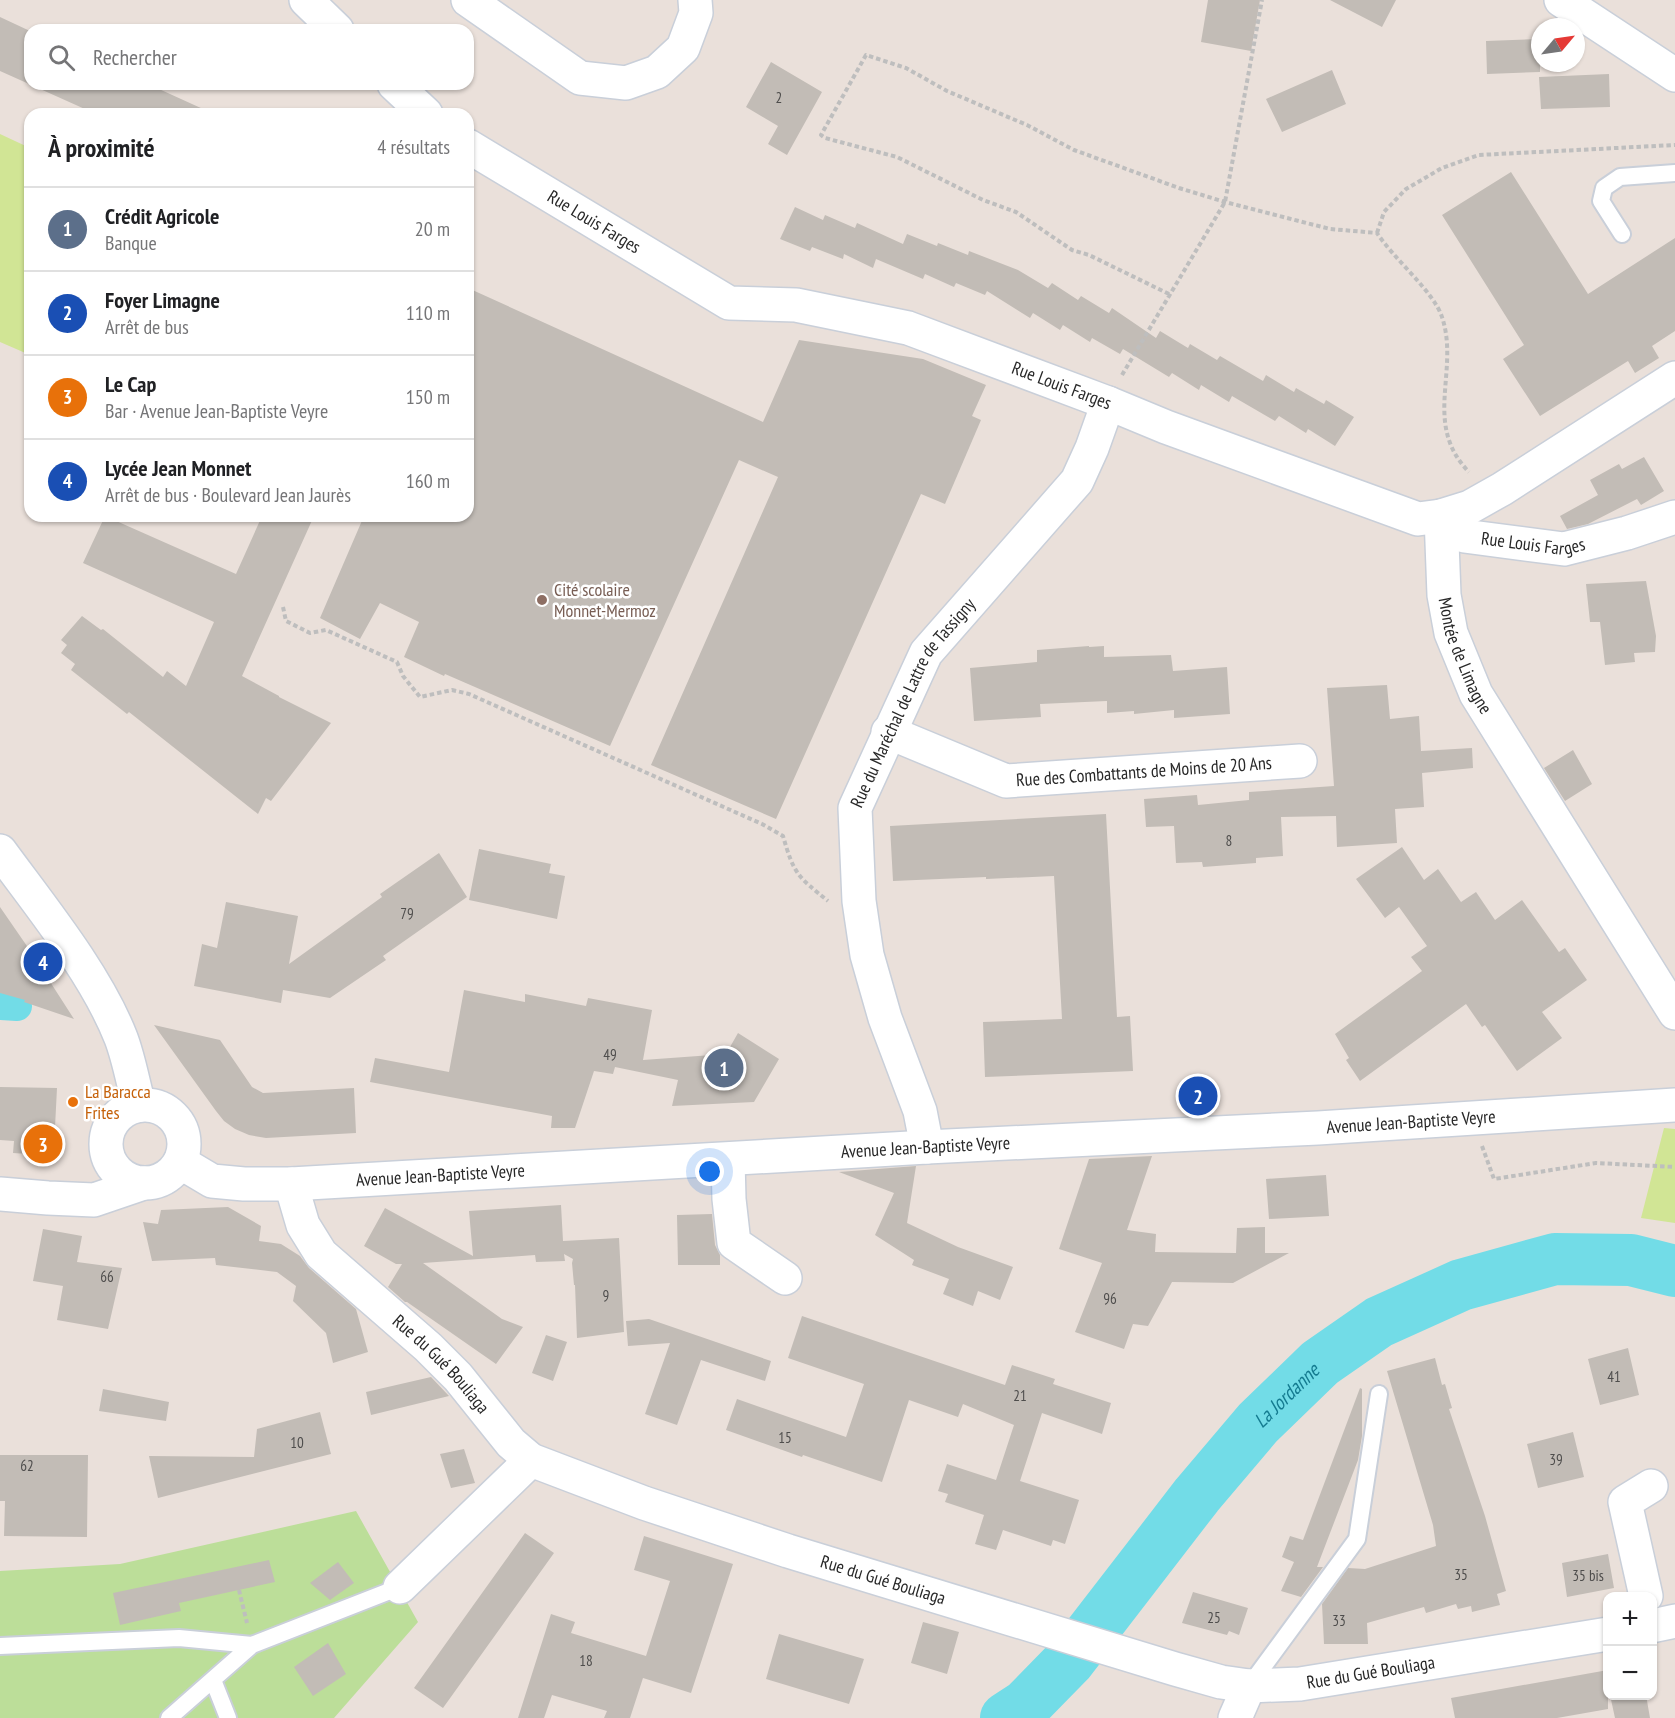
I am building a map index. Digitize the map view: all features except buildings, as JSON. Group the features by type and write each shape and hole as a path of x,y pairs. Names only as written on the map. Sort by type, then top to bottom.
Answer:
{"street":[{"path":"306,0 331,24"},
{"path":"468,0 580,78 626,82 657,72 683,48 696,13 695,0"},
{"path":"1561,0 1675,75"},
{"path":"400,90 420,108"},
{"name":"Rue Louis Farges","path":"474,150 729,303 796,305 908,328 1166,427 1418,519 1441,516 1464,536 1564,549 1627,533 1675,517"},
{"path":"1441,516 1470,507 1502,489 1675,378"},
{"name":"Rue du Maréchal de Lattre de Tassigny","path":"927,1147 920,1111 885,1018 867,955 859,901 855,808 926,653 1077,481 1108,403"},
{"name":"Montée de Limagne","path":"1441,516 1444,595 1451,633 1476,694 1675,1012"},
{"name":"Rue des Combattants de Moins de 20 Ans","path":"888,732 1006,781 1300,761"},
{"path":"0,851 54,924 99,994 121,1038 139,1105"},
{"path":"6,1195 94,1200 165,1178 180,1162 184,1151 184,1138 181,1126 174,1116 152,1105 139,1105 118,1116 110,1126 106,1138 110,1162 124,1177 144,1183"},
{"name":"Avenue Jean-Baptiste Veyre","path":"180,1162 212,1181 291,1184 927,1147 1318,1128 1675,1105"},
{"path":"728,1160 729,1200 734,1243 785,1278"},
{"path":"6,1195 58,1190 78,1185 94,1176 110,1162"},
{"name":"Rue du Gué Bouliaga","path":"291,1184 303,1225 321,1254 428,1347 458,1377 511,1443 531,1460 644,1503 788,1551 1221,1682 1249,1686 1300,1684 1603,1635"},
{"path":"400,1587 531,1460"},
{"path":"1645,1592 1625,1502 1651,1486"},
{"path":"1657,1625 1675,1621"},
{"path":"1235,1718 1249,1686"}],"lane":[{"path":"1622,234 1602,201 1604,188 1620,177 1675,173"},
{"path":"1249,1686 1357,1539 1379,1394"},
{"path":"169,1718 252,1645 400,1587"},
{"path":"0,1646 179,1638 252,1645"},
{"path":"213,1680 228,1718"}],"path":[{"path":"1108,403 1128,364 1225,202 1262,0"},
{"path":"1169,294 1089,255 1072,250 1016,212 983,200 897,157 821,135 866,55 906,68 947,91 1027,125 1074,150 1225,202 1330,229 1377,233"},
{"path":"1377,233 1384,212 1406,189 1442,168 1479,155 1675,145"},
{"path":"1377,233 1388,250 1430,296 1442,315 1446,334 1444,418 1448,441 1456,457 1480,484 1491,476 1502,489"},
{"path":"283,607 286,621 310,633 326,630 397,662 403,676 420,697 452,690 469,694 762,824 783,836 792,867 803,881 828,901"},
{"path":"1471,1118 1494,1179 1596,1163 1675,1167"},
{"path":"239,1590 252,1645"}],"green space":[{"path":"0,134 24,145 24,352 0,342"},
{"path":"1664,1128 1675,1129 1675,1223 1641,1218"},
{"path":"356,1511 418,1622 334,1718 0,1718 0,1571 120,1564"}],"waterway":[{"path":"0,1005 17,1006"},
{"name":"La Jordanne","path":"1006,1718 1026,1705 1069,1661 1197,1495 1258,1423 1320,1363 1379,1322 1461,1285 1555,1259 1631,1260 1675,1271"}],"place":[{"name":"Cité scolaire Monnet-Mermoz","path":"542,600"},
{"name":"Lycée Jean Monnet","path":"43,962"},
{"name":"Crédit Agricole","path":"724,1068"},
{"name":"Foyer Limagne","path":"1198,1096"},
{"name":"La Baracca Frites","path":"73,1102"},
{"name":"Le Cap","path":"43,1144"}]}
